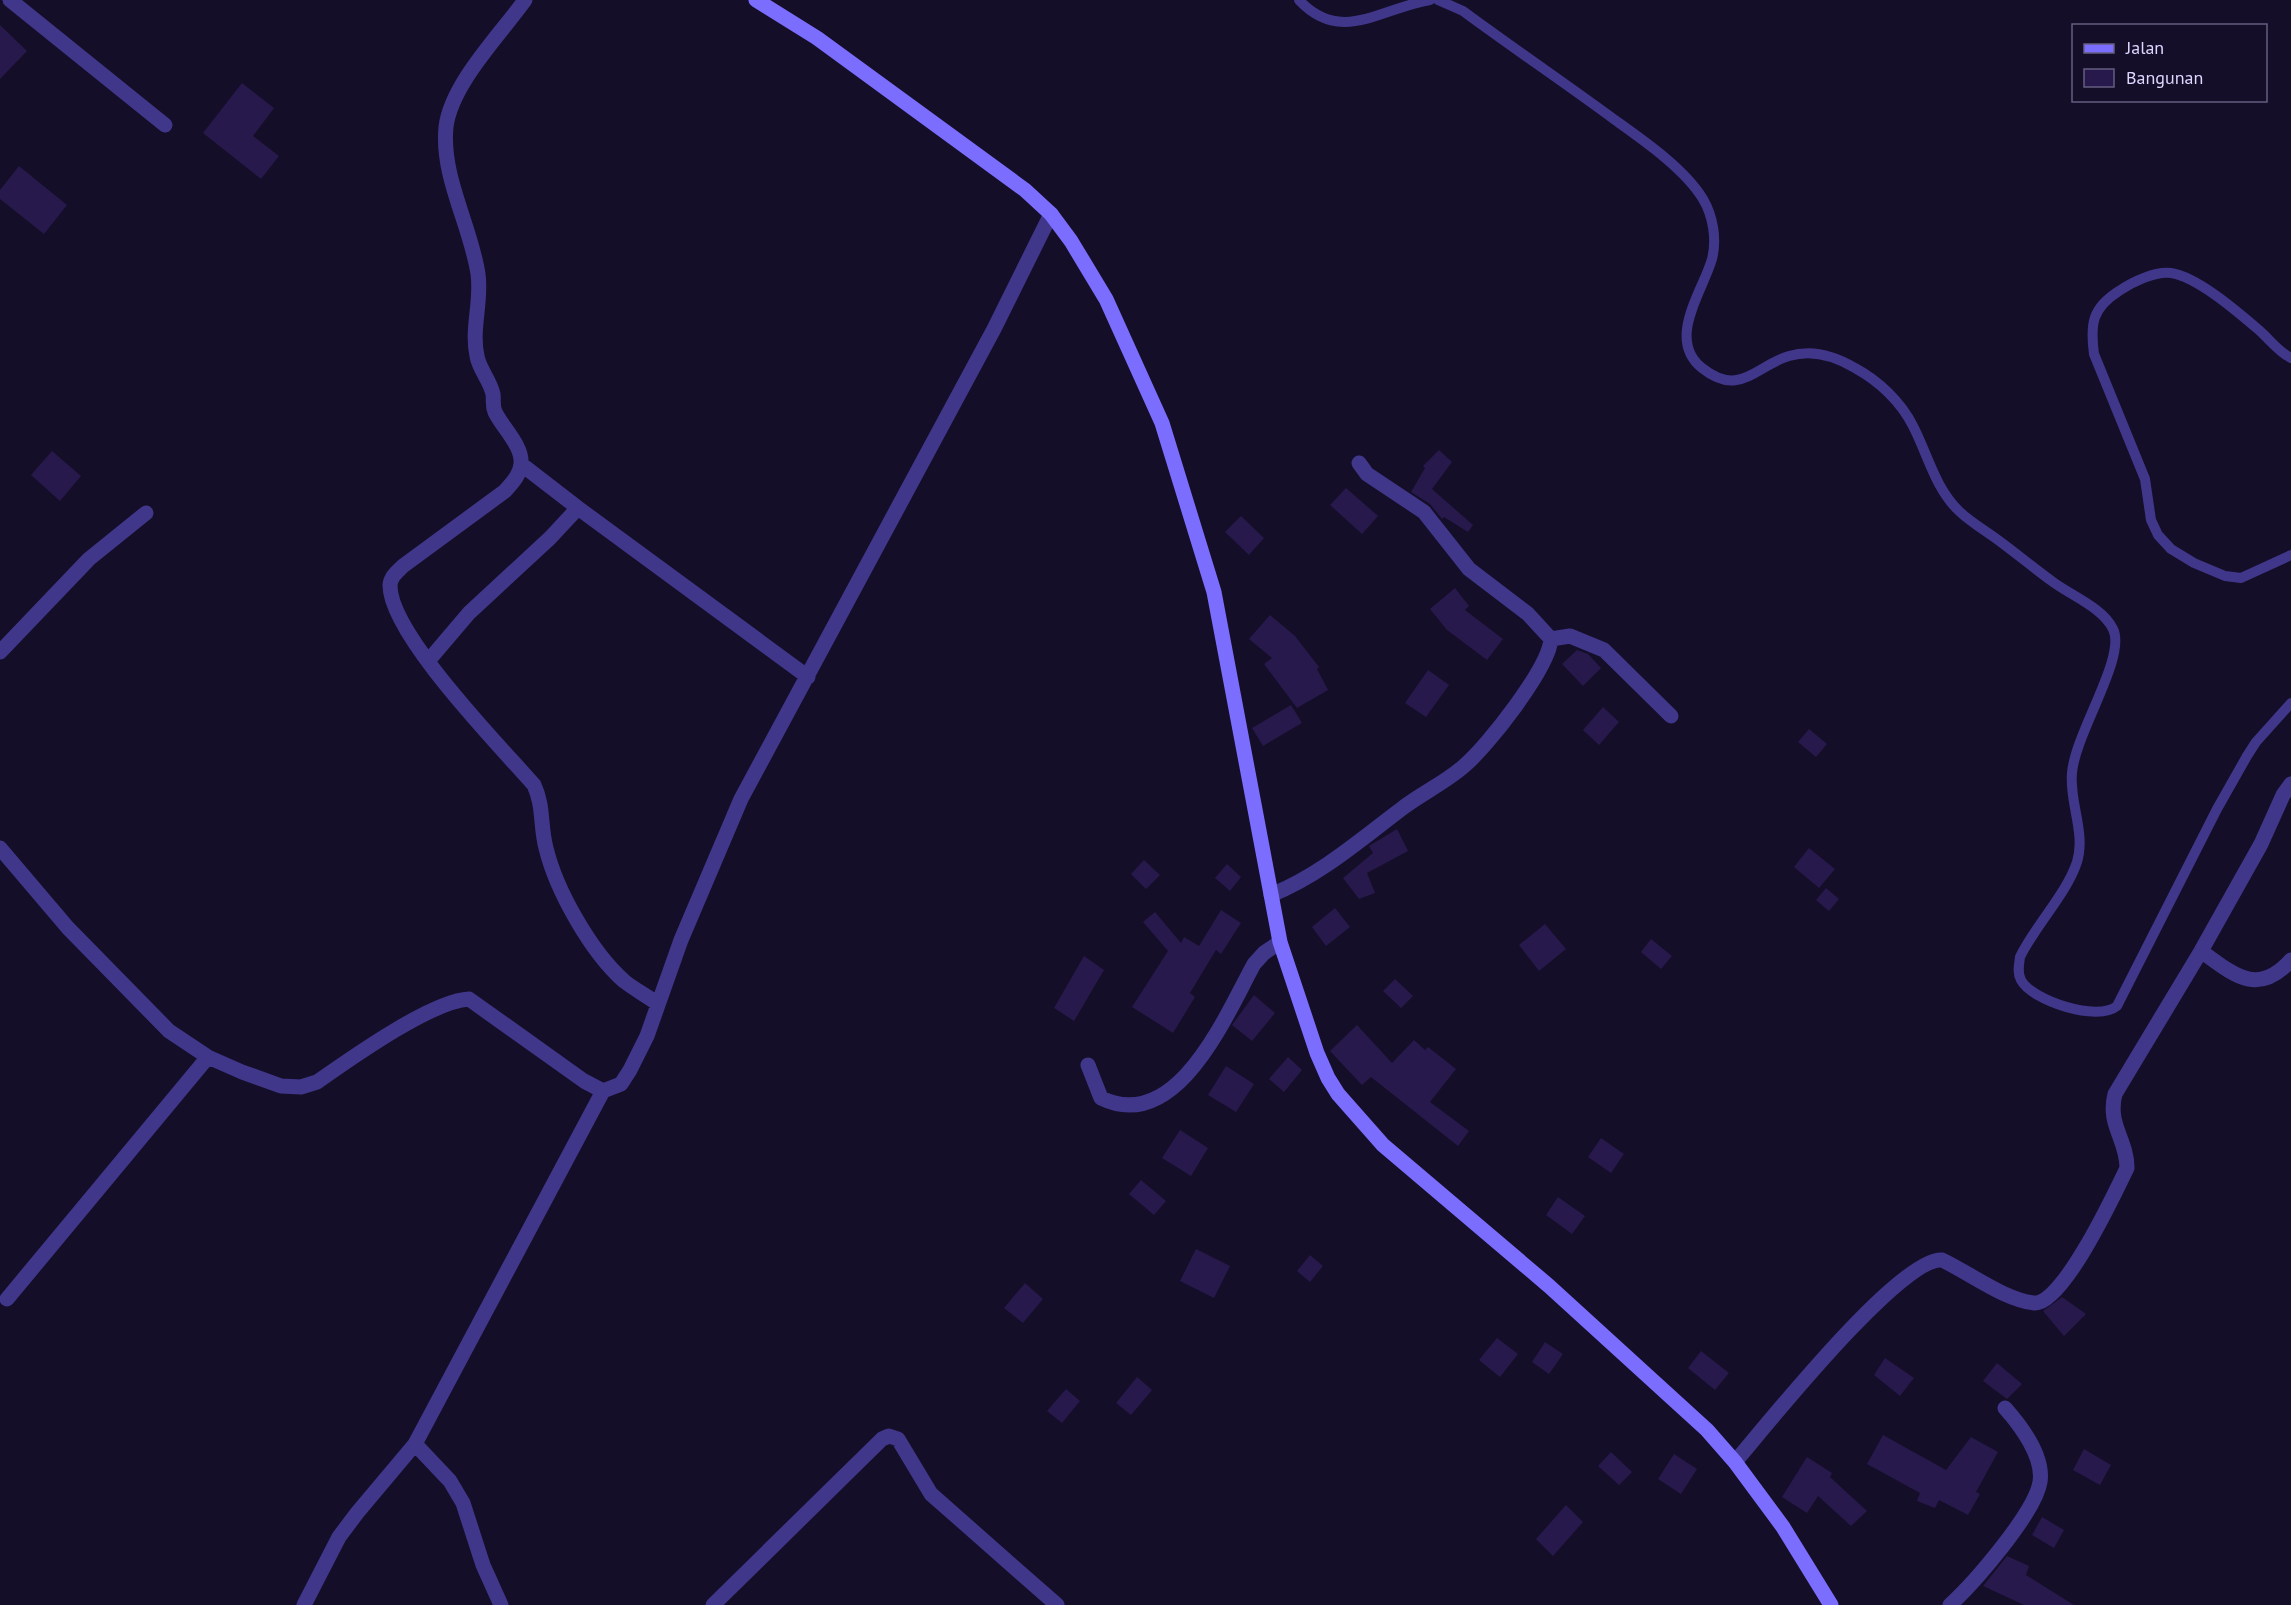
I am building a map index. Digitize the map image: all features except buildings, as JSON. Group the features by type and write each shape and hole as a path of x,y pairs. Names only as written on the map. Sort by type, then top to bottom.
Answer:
{"main road":[{"path":"756,0 817,39 1006,176 1051,214 1071,241 1106,299 1162,423 1214,592 1280,942 1317,1053 1338,1094 1383,1145 1549,1286 1707,1430 1735,1462 1783,1527 1831,1605"}],"street":[{"path":"10,0 165,125"},
{"path":"525,0 479,61 456,98 446,129 446,150 453,186 468,229 478,275 477,357 493,394 495,411 520,453 521,464 514,481 505,491 393,575 390,586 394,606 403,626 534,785 539,797 546,849 554,870 596,949 624,981 658,1004"},
{"path":"304,1605 339,1537 415,1444 603,1091 621,1084 630,1070 658,1004 681,940 741,798 994,329 1051,214"},
{"path":"1359,463 1367,474 1424,512 1469,569 1528,614 1551,639"},
{"path":"521,464 808,677"},
{"path":"429,660 469,613 578,508"},
{"path":"0,652 89,559 146,513"},
{"path":"1551,639 1570,636 1604,650 1671,716"},
{"path":"1271,895 1296,885 1341,855 1402,808 1465,766 1499,728 1525,690 1542,662 1551,639"},
{"path":"1735,1462 1865,1315 1896,1287 1931,1261 1942,1260 2020,1299 2036,1303 2046,1300 2057,1291 2076,1263 2127,1168 2127,1154 2114,1124 2111,1110 2115,1094 2201,951 2261,844 2283,795 2291,784"},
{"path":"0,848 68,928 169,1031 208,1057 281,1086 301,1087 317,1082 401,1028 443,1006 469,999 584,1081 603,1091"},
{"path":"1088,1065 1101,1098 1116,1105 1127,1106 1146,1101 1174,1087 1206,1052 1254,964 1264,953 1280,942"},
{"path":"2201,951 2233,974 2255,981 2272,978 2291,960"},
{"path":"7,1299 208,1057"},
{"path":"1950,1605 2012,1533 2036,1495 2041,1480 2038,1461 2028,1440 2005,1408"},
{"path":"713,1605 882,1439 889,1436 898,1439 932,1494 1057,1605"},
{"path":"415,1444 450,1481 463,1503 483,1565 501,1605"}],"lane":[{"path":"1299,0 1310,11 1343,24 1355,23 1394,8 1430,0"},
{"path":"1438,0 1463,11 1641,139 1676,168 1702,198 1712,222 1714,247 1689,316 1686,331 1692,358 1701,368 1720,378 1734,381 1762,372 1778,360 1806,352 1826,355 1857,368 1894,398 1912,425 1945,494 1959,512 2053,582 2098,612 2114,629 2116,657 2083,728 2073,759 2071,777 2080,843 2075,867 2020,957 2018,971 2021,981 2031,990 2072,1010 2098,1014 2110,1012 2117,1006 2242,765 2256,742 2291,703"},
{"path":"2291,358 2222,301 2197,284 2171,273 2148,277 2104,300 2097,310 2091,334 2094,354 2145,479 2151,520 2158,535 2184,559 2226,576 2241,578 2252,576 2274,561 2291,555"}]}
